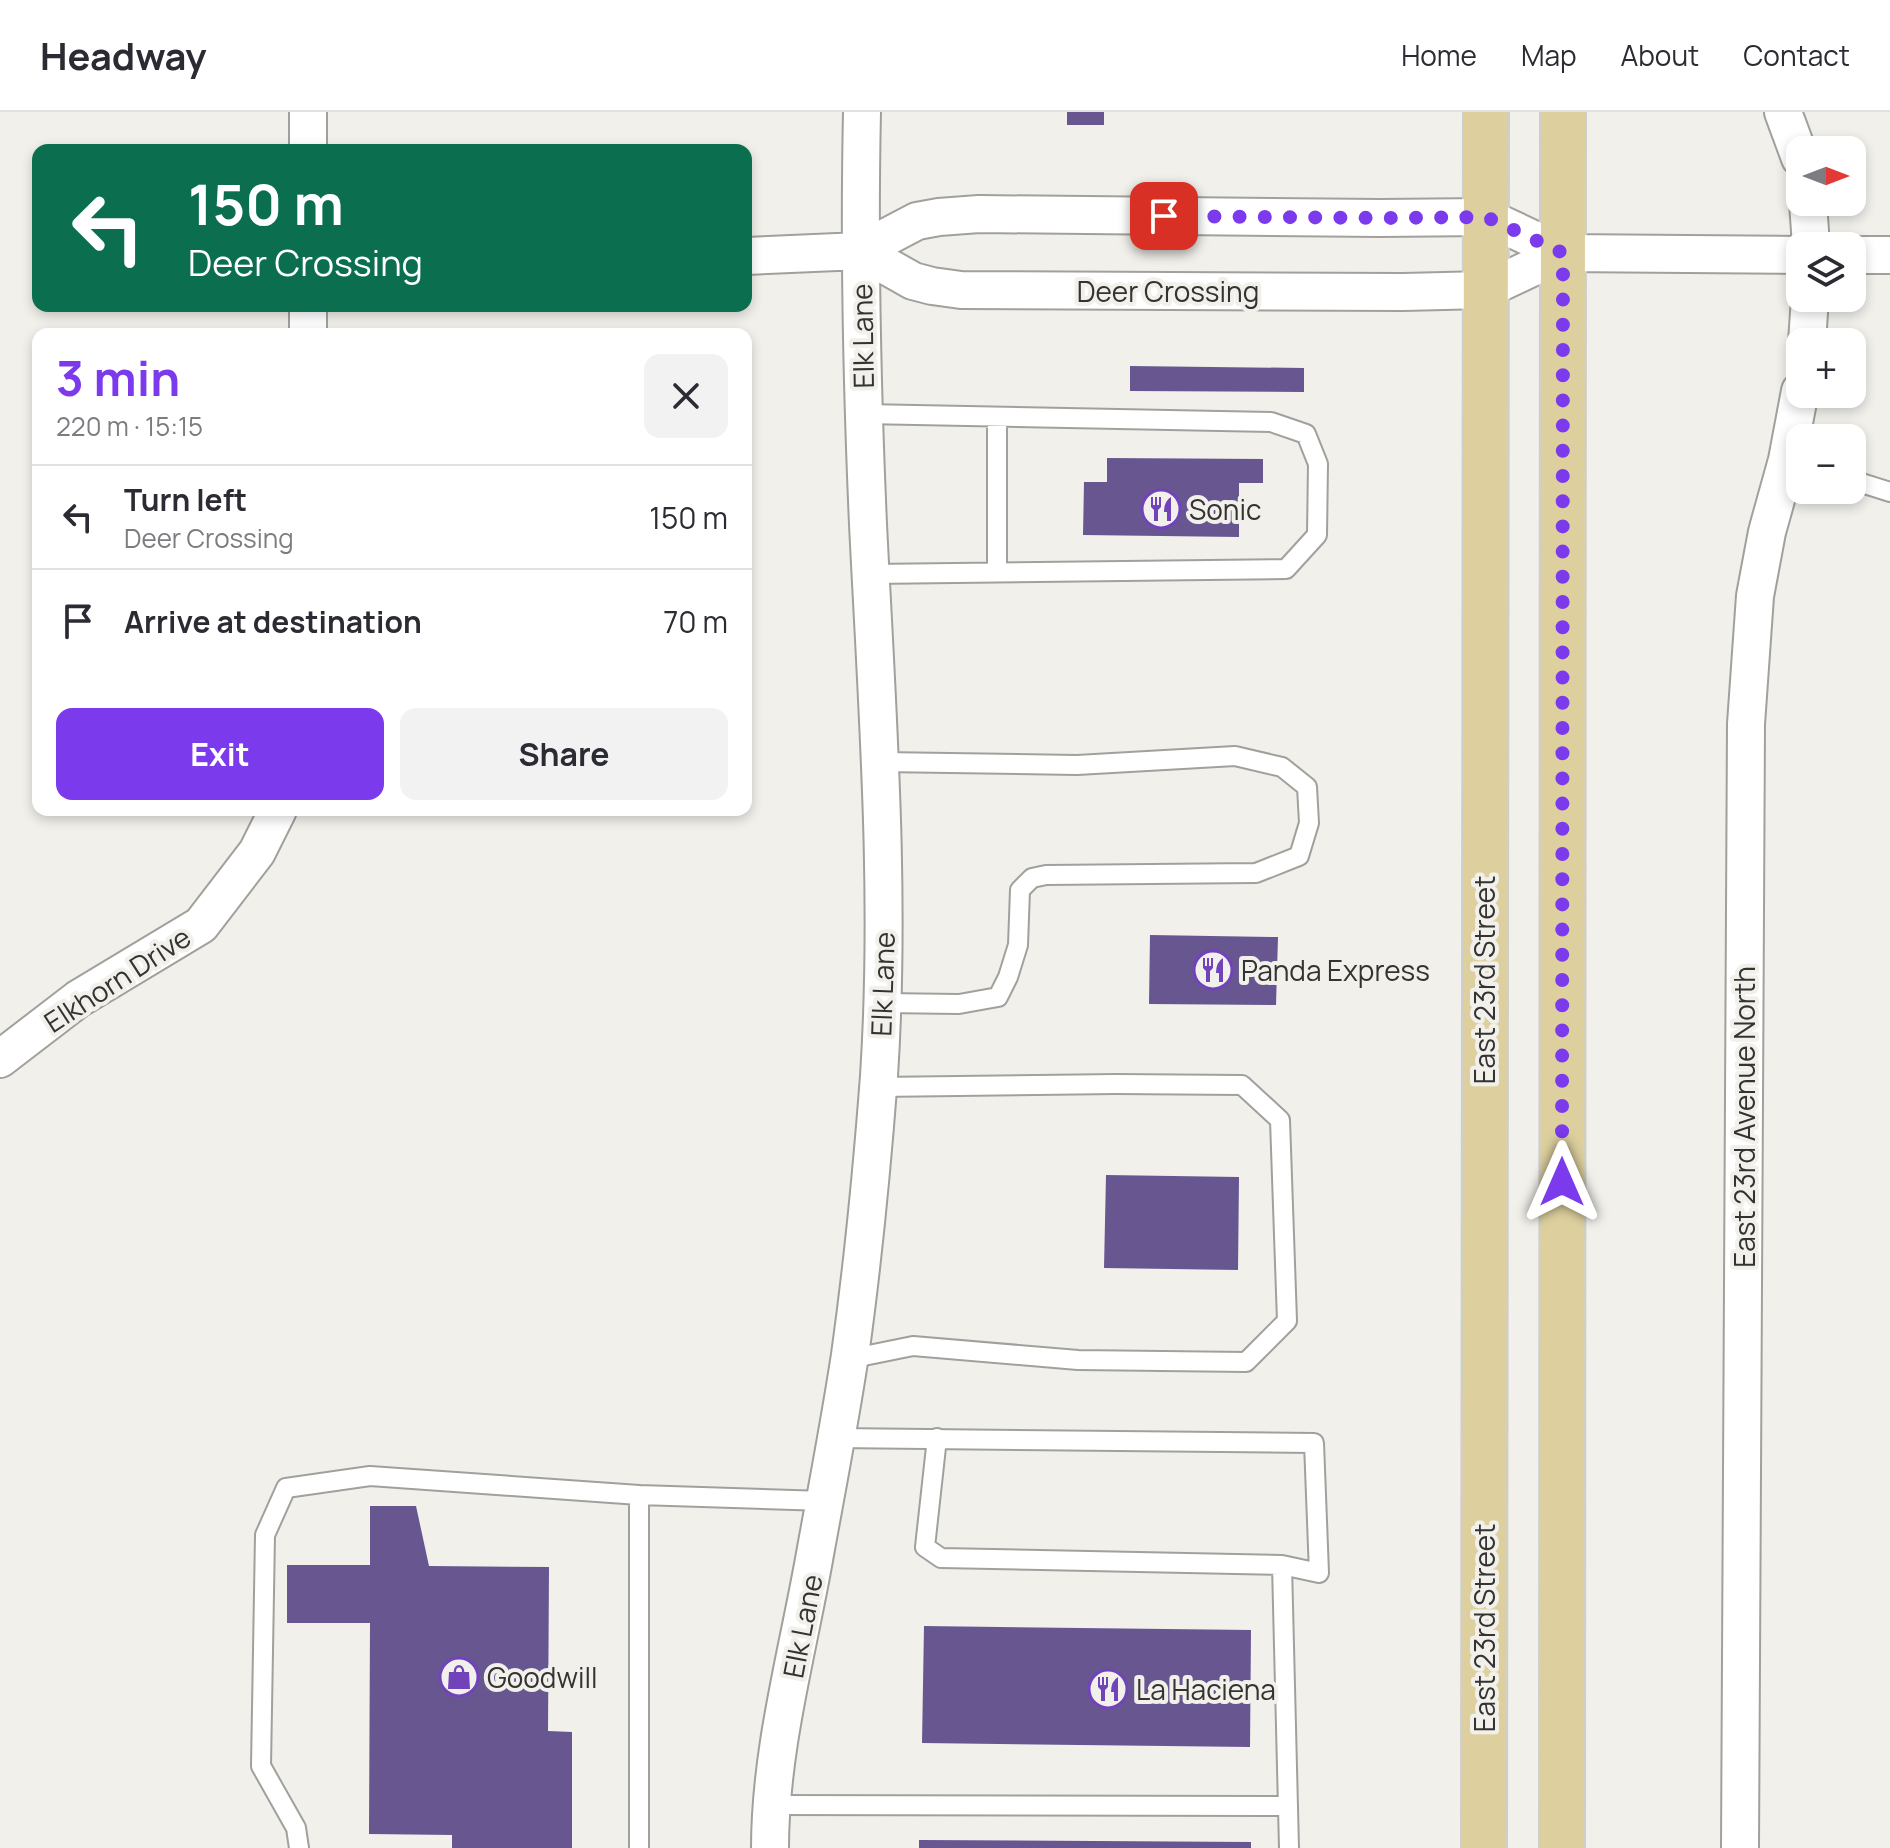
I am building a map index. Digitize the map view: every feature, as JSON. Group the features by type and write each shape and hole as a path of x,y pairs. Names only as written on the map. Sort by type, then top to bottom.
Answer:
{"main road":[{"name":"East 23rd Street","path":"1484,1848 1486,112"},
{"path":"1562,1848 1563,112"}],"street":[{"path":"308,112 308,144"},
{"name":"Elk Lane","path":"770,1848 782,1726 849,1359 878,1087 884,843 864,414 860,251 862,112"},
{"path":"1783,112 1792,136"},
{"path":"752,256 860,251 917,221 979,214 1486,217 1563,253 1786,255"},
{"name":"Deer Crossing","path":"860,251 913,281 961,290 1485,290"},
{"path":"1485,290 1563,253"},
{"path":"1866,255 1890,255"},
{"name":"East 23rd Avenue North","path":"1740,1848 1746,724 1755,596 1767,532 1786,483"},
{"name":"Elkhorn Drive","path":"0,1059 78,999 201,925 257,852 275,816"}],"lane":[{"path":"864,414 1271,422 1306,434 1318,464 1317,535 1286,569 871,574"},
{"path":"997,417 997,572"},
{"path":"1866,484 1890,492"},
{"path":"881,762 1077,765 1235,756 1282,767 1307,787 1309,823 1299,856 1256,873 1046,875 1032,878 1020,890 1018,945 998,997 959,1004 882,1003"},
{"path":"849,1359 913,1346 1078,1360 1246,1362 1287,1321 1280,1120 1242,1085 878,1087"},
{"path":"836,1438 937,1438 1314,1443 1319,1573 1282,1565 941,1558 925,1547 937,1438"},
{"path":"299,1848 296,1828 261,1766 265,1535 286,1488 370,1476 639,1495 825,1501"},
{"path":"639,1495 639,1848"},
{"path":"1282,1565 1289,1848"},
{"path":"773,1805 1288,1806"}],"building":[{"path":"1067,112 1104,112 1104,125 1067,125"},
{"path":"1130,366 1304,368 1304,392 1130,391"},
{"name":"Sonic","path":"1107,458 1263,459 1263,483 1239,483 1239,537 1083,535 1084,482 1107,482"},
{"name":"Panda Express","path":"1150,935 1278,937 1276,1005 1149,1004"},
{"path":"1106,1175 1239,1177 1238,1270 1104,1268"},
{"name":"Goodwill","path":"370,1506 416,1506 429,1566 549,1567 548,1731 572,1732 572,1848 452,1848 452,1835 369,1834 370,1623 287,1623 287,1565 370,1565"},
{"path":"924,1626 1251,1630 1250,1747 922,1743"},
{"path":"919,1840 1251,1842 1251,1848 919,1848"}],"place":[{"name":"Sonic","path":"1161,509"},
{"name":"Panda Express","path":"1213,970"},
{"name":"Goodwill","path":"459,1677"},
{"name":"La Haciena","path":"1108,1689"}],"route":[{"path":"1164,216 1486,217 1563,253 1562,1182"}]}
